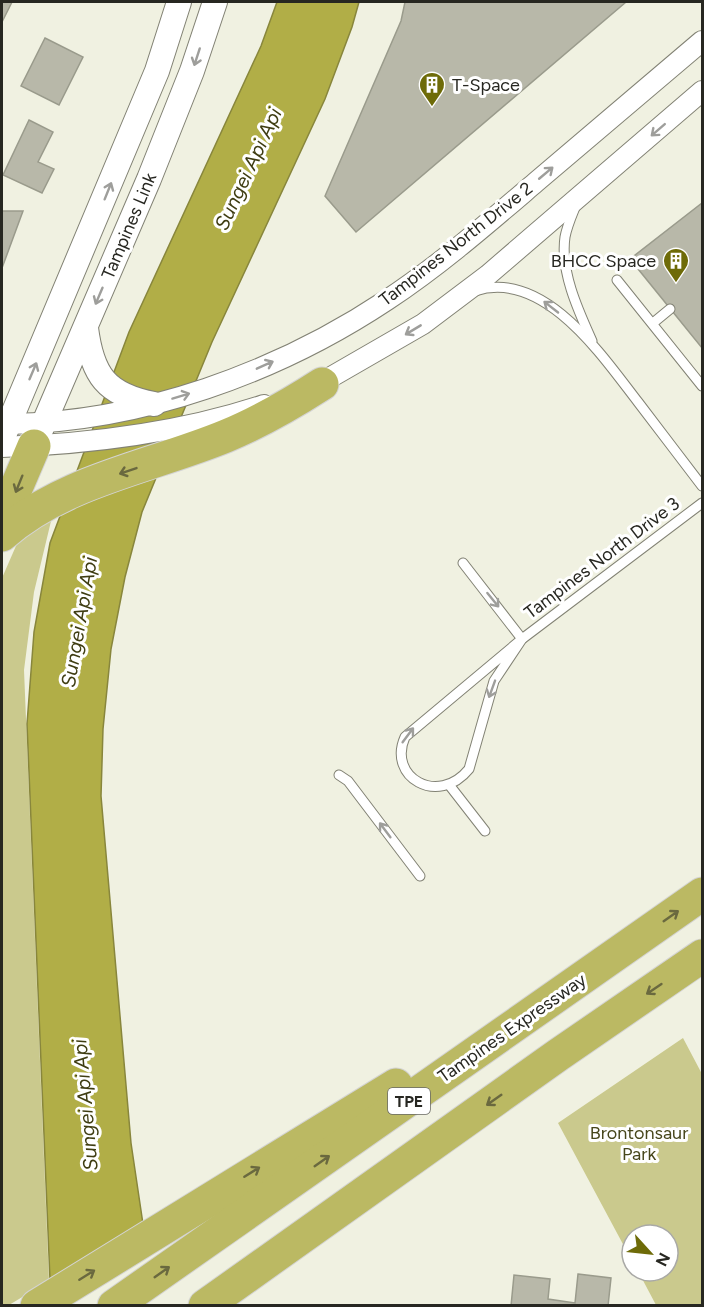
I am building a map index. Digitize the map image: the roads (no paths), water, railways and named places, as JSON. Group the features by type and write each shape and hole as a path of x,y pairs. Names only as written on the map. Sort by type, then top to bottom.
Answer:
{"highway":[{"path":"2,535 48,501 188,437 226,437 276,413 322,384"},
{"path":"2,521 39,435"},
{"name":"Tampines Expressway","path":"114,1305 702,894"},
{"path":"37,1305 642,937"},
{"name":"TPE","path":"205,1305 702,956"},
{"path":"241,1305 325,1220"}],"street":[{"name":"Tampines Link","path":"4,429 108,191 157,71 179,2"},
{"path":"172,26 188,23 205,2"},
{"name":"Tampines Link","path":"39,435 86,328 192,71 215,2"},
{"name":"Tampines North Drive 2","path":"2,447 83,418 154,404 210,386 315,342 402,290 474,235 702,41"},
{"path":"322,384 423,324 460,296 579,199 702,92"},
{"path":"86,328 94,369 102,380 129,399 154,404"},
{"name":"Tampines North Drive 2","path":"4,429 39,435 70,445 188,437"}],"lane":[{"path":"579,199 565,237 565,257 581,316 595,346"},
{"path":"617,280 702,386"},
{"path":"460,296 484,288 522,291 544,301 595,346 702,486"},
{"path":"653,323 670,309"},
{"name":"Tampines North Drive 3","path":"522,639 494,681 469,769 460,780 450,786 435,789 420,783 409,774 401,761 400,748 405,736 522,639 702,503"},
{"path":"463,563 522,639"},
{"path":"339,775 348,781 420,876"},
{"path":"450,786 485,831"}],"water":[{"name":"Sungei Api Api","path":"277,2 359,2 325,99 212,342 142,512 125,577 111,649 103,729 101,796 131,1143 143,1224 50,1280 27,724 34,632 50,543 129,332 261,46"}],"place":[{"name":"T-Space","path":"432,108"},
{"name":"BHCC Space","path":"676,284"}],"park label":[{"name":"Brontonsaur Park","path":"639,1143"}]}
